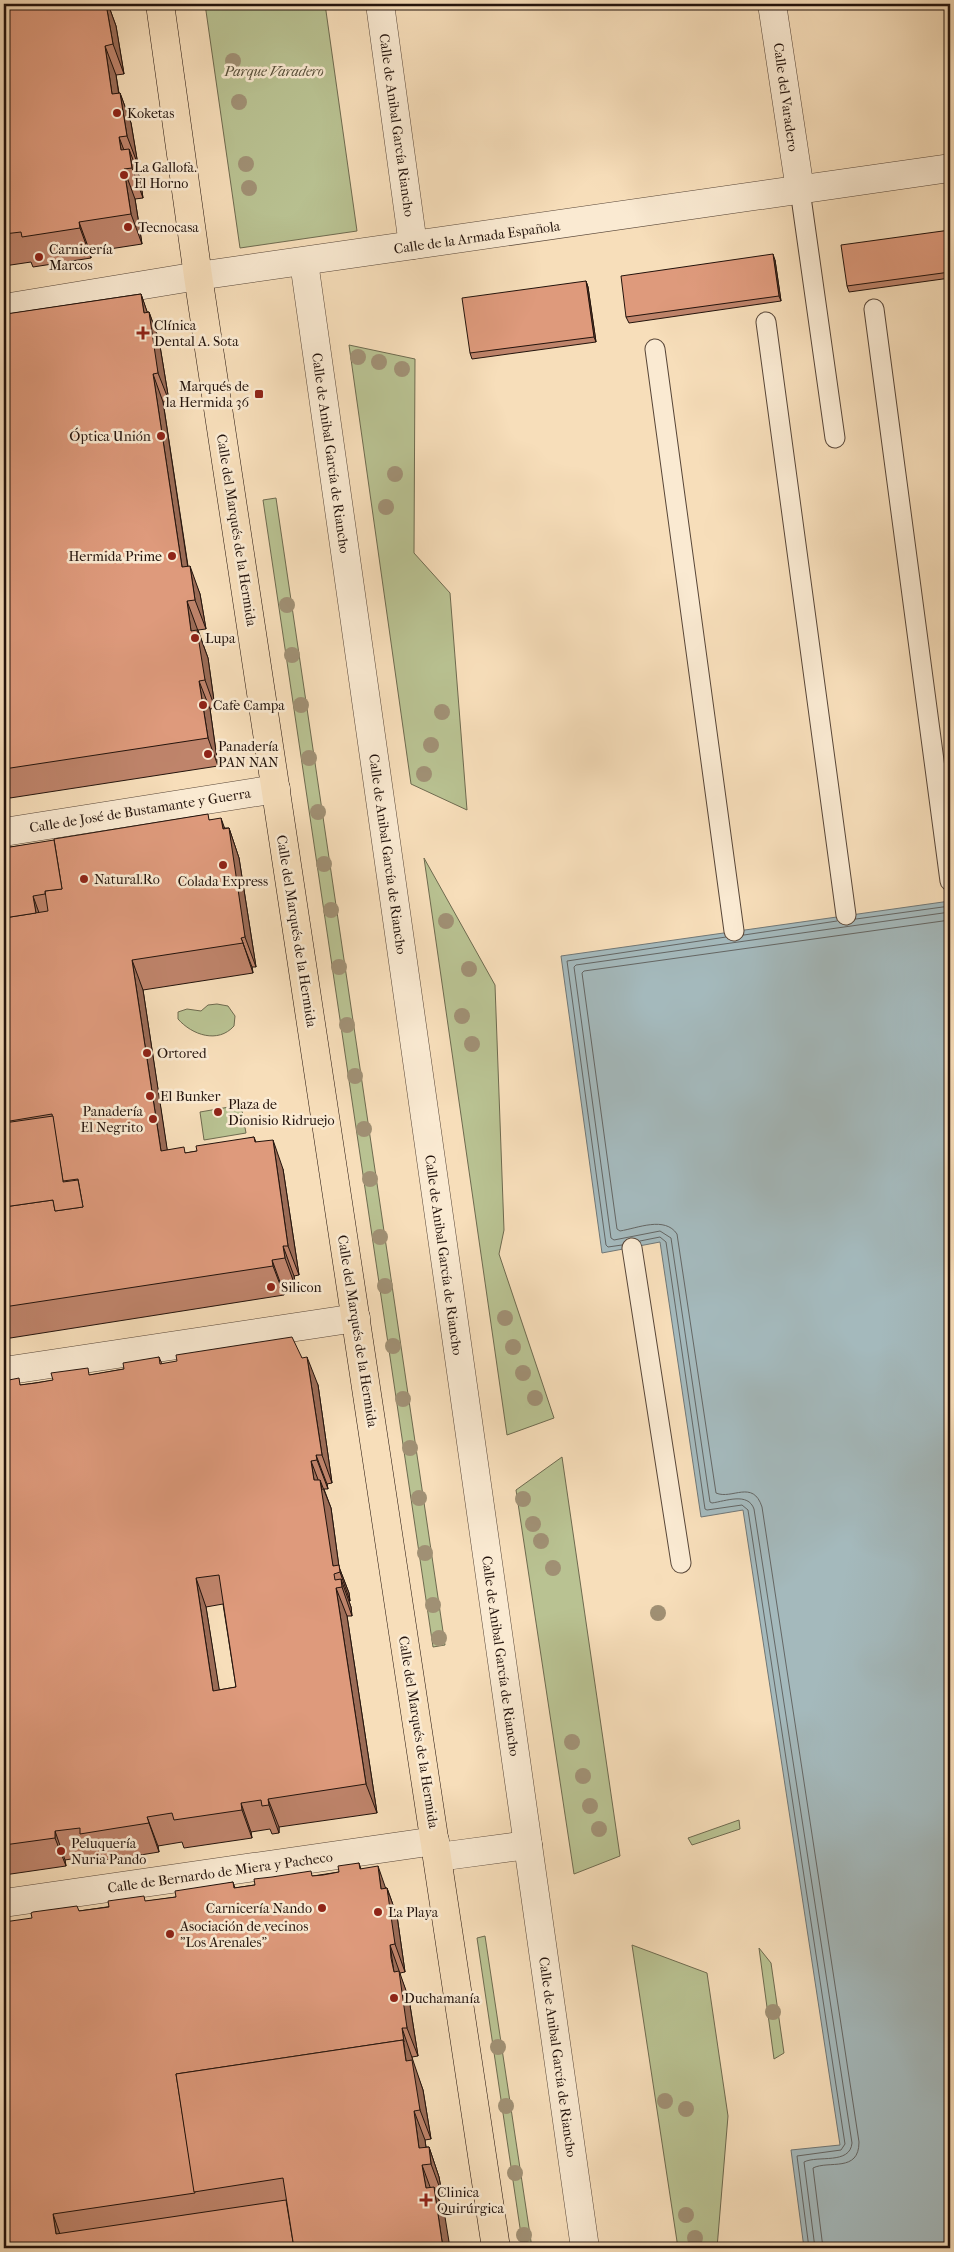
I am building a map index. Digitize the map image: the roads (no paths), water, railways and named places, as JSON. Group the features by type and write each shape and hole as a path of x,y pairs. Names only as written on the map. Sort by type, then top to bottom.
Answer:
{"main road":[{"name":"Calle del Marqués de la Hermida","path":"160,4 198,276 496,2248"}],"street":[{"name":"Calle de Anibal García Riancho","path":"380,4 413,245"},
{"name":"Calle del Varadero","path":"772,4 800,190"},
{"name":"Calle de la Armada Española","path":"4,308 198,276 950,168"},
{"name":"Calle de Anibal García de Riancho","path":"304,262 584,2248"},
{"name":"Calle de José de Bustamante y Guerra","path":"4,832 276,789"},
{"path":"4,1372 356,1318"},
{"path":"436,1849 528,1845"},
{"name":"Calle de Bernardo de Miera y Pacheco","path":"4,1903 436,1849"}],"lane":[{"path":"800,190 835,438"},
{"path":"874,309 950,881"},
{"path":"766,322 846,915"},
{"path":"655,349 734,931"},
{"path":"632,1248 681,1563"}],"water":[{"path":"950,901 950,2248 804,2248 791,2150 840,2145 743,1510 701,1517 660,1242 602,1253 561,956"}],"place":[{"name":"Koketas","path":"117,113"},
{"name":"La Gallofa. El Horno","path":"124,175"},
{"name":"Tecnocasa","path":"128,227"},
{"name":"Carnicería Marcos","path":"39,257"},
{"name":"Clínica Dental A. Sota","path":"143,333"},
{"name":"Marqués de la Hermida 36","path":"259,394"},
{"name":"Óptica Unión","path":"161,436"},
{"name":"Hermida Prime","path":"172,556"},
{"name":"Lupa","path":"195,638"},
{"name":"Cafe Campa","path":"203,705"},
{"name":"Panadería PAN NAN","path":"208,754"},
{"name":"Colada Express","path":"223,865"},
{"name":"Natural.Ro","path":"84,879"},
{"name":"Ortored","path":"147,1053"},
{"name":"El Bunker","path":"150,1096"},
{"name":"Plaza de Dionisio Ridruejo","path":"218,1112"},
{"name":"Panadería El Negrito","path":"153,1119"},
{"name":"Silicon","path":"271,1287"},
{"name":"Peluquería Nuria Pando","path":"61,1851"},
{"name":"Carnicería Nando","path":"322,1908"},
{"name":"La Playa","path":"378,1912"},
{"name":"Asociación de vecinos \"Los Arenales\"","path":"170,1934"},
{"name":"Duchamanía","path":"394,1998"},
{"name":"Clinica Quirúrgica","path":"426,2200"}],"park label":[{"name":"Parque Varadero","path":"274,71"}]}
